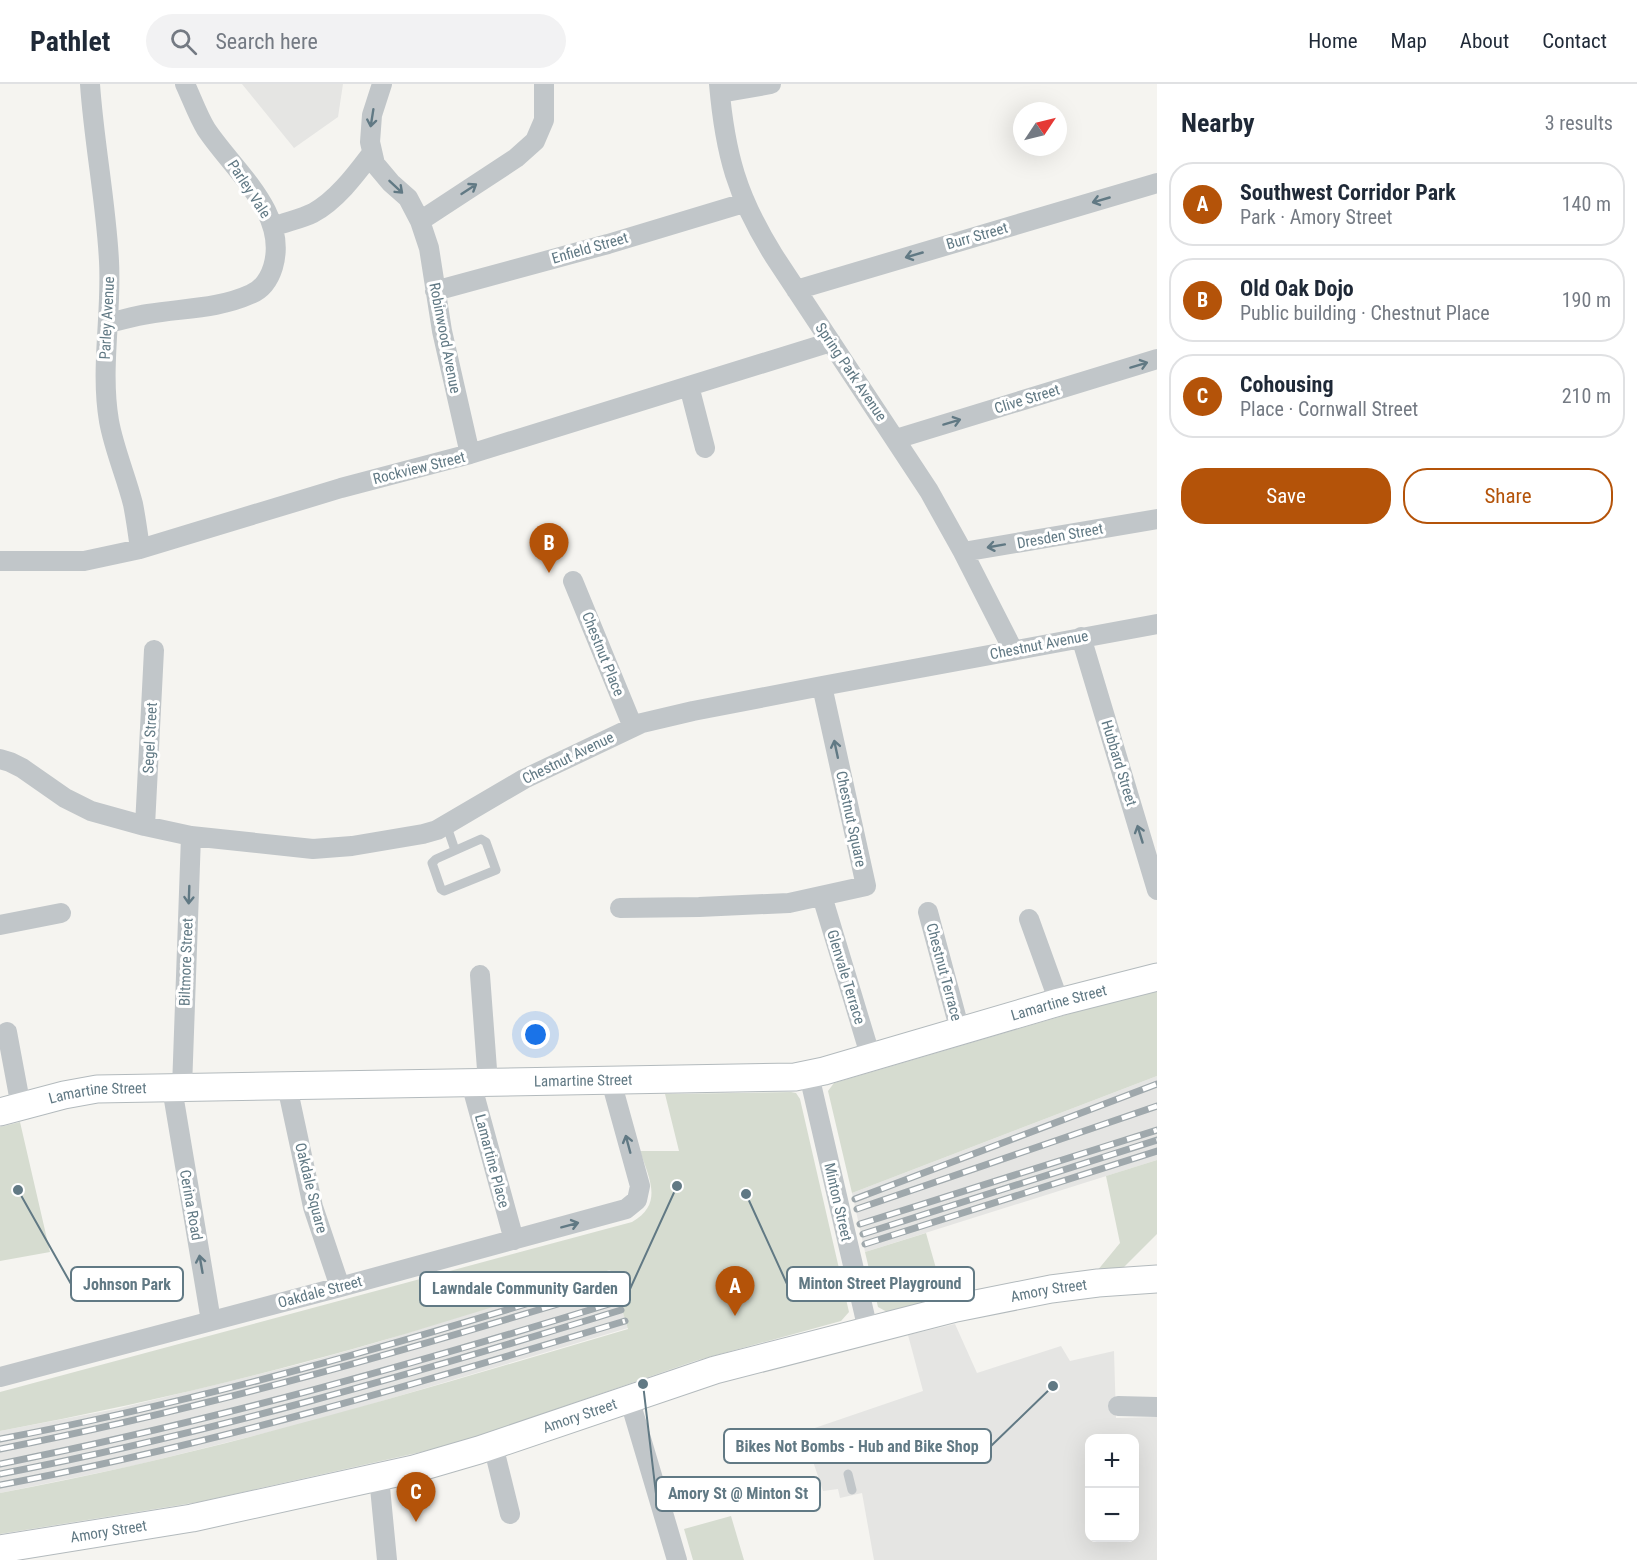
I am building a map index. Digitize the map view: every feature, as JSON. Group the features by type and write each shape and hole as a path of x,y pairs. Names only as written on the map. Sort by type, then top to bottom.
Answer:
{"street":[{"name":"Parley Avenue","path":"90,84 93,133 106,219 109,264 104,374 109,422 133,506 140,549"},
{"name":"Parley Vale","path":"108,323 149,314 192,310 236,300 254,293 264,285 271,274 276,256 273,227 256,196 206,128 185,84"},
{"name":"Robinwood Avenue","path":"382,84 372,115 370,142 372,153 375,164 408,198 420,221 429,248 452,378 470,454"},
{"path":"420,221 507,164 535,141 543,120 544,84"},
{"path":"720,89 771,84"},
{"name":"Spring Park Avenue","path":"720,89 729,154 744,203 758,230 929,491 1013,650"},
{"path":"273,227 313,213 354,177 372,153"},
{"name":"Burr Street","path":"796,290 1157,183"},
{"name":"Enfield Street","path":"435,291 608,244 744,203"},
{"name":"Rockview Street","path":"0,561 84,561 140,549 341,488 470,454 831,342"},
{"name":"Clive Street","path":"896,439 1157,359"},
{"path":"689,386 705,448"},
{"name":"Dresden Street","path":"963,552 1157,519"},
{"name":"Chestnut Place","path":"573,581 633,727"},
{"name":"Chestnut Avenue","path":"0,759 22,768 65,798 91,811 146,826 191,836 313,849 352,846 423,834 446,824 524,779 642,723 822,686 1157,624"},
{"name":"Hubbard Street","path":"1081,637 1157,890"},
{"name":"Segel Street","path":"146,826 154,650"},
{"name":"Chestnut Square","path":"620,908 699,908 789,903 866,885 822,686"},
{"name":"Biltmore Street","path":"177,1088 191,836"},
{"name":"Glenvale Terrace","path":"822,896 871,1058"},
{"name":"Chestnut Terrace","path":"928,912 960,1031"},
{"path":"0,925 60,913"},
{"path":"1029,920 1059,1002"},
{"name":"Lamartine Place","path":"480,975 479,1083 514,1240"},
{"name":"Lamartine Street","path":"10,1109 86,1091 779,1078 809,1075 1059,1002 1157,977"},
{"path":"7,1032 10,1109"},
{"name":"Minton Street","path":"809,1075 868,1330"},
{"name":"Oakdale Street","path":"1,1371 211,1321 615,1213 630,1207 637,1200 640,1191 639,1181 611,1081"},
{"name":"Oakdale Square","path":"287,1086 314,1207 340,1287"},
{"name":"Cerina Road","path":"177,1088 211,1321"},
{"name":"Amory Street","path":"0,1550 181,1520 432,1464 629,1398 758,1358 1020,1294 1098,1283 1157,1279"},
{"path":"629,1398 677,1560"},
{"path":"1118,1406 1157,1407"},
{"path":"493,1445 510,1514"},
{"path":"379,1477 387,1560"}],"lane":[{"path":"446,824 455,850"},
{"path":"484,840 496,870 444,891 441,889 432,863 455,850 484,840"},
{"path":"848,1474 852,1490"}],"shaded area":[{"path":"242,84 343,84 338,117 294,148"},
{"path":"1157,991 1157,1076 852,1193 828,1091 834,1083 1103,1004"},
{"path":"1157,1076 1157,1160 865,1252 852,1193"},
{"path":"796,1093 800,1099 849,1312 841,1321 695,1361 478,1436 430,1450 199,1502 0,1534 0,1493 159,1460 238,1440 628,1329 610,1270 340,1353 151,1400 0,1431 0,1392 632,1222 642,1215 651,1199 650,1181 640,1151 679,1151 665,1094"},
{"path":"20,1122 50,1252 0,1261 0,1127"},
{"path":"1157,1160 1157,1234 1123,1268 1097,1271 1120,1243 1106,1176"},
{"path":"926,1233 945,1300 889,1313 878,1307 865,1252"},
{"path":"610,1270 628,1328 318,1420 132,1466 0,1493 0,1431 116,1409 300,1364"},
{"path":"955,1324 977,1373 1061,1346 1070,1361 1114,1351 1116,1418 1157,1417 1157,1560 874,1560 862,1493 840,1498 838,1489 823,1491 803,1432 923,1391 908,1335"},
{"path":"731,1516 744,1560 693,1560 684,1529"}],"railway":[{"path":"855,1199 1157,1084"},
{"path":"857,1209 1157,1106"},
{"path":"860,1224 1157,1130"},
{"path":"863,1234 1157,1140"},
{"path":"865,1244 1157,1151"},
{"path":"0,1439 155,1406 308,1367 611,1278"},
{"path":"0,1449 155,1415 309,1376 614,1287"},
{"path":"0,1464 234,1411 465,1347 619,1301"},
{"path":"0,1474 235,1421 621,1310"},
{"path":"0,1485 237,1432 393,1390 625,1321"}],"place":[{"name":"Old Oak Dojo","path":"549,573"},
{"name":"Lawndale Community Garden","path":"677,1186"},
{"name":"Johnson Park","path":"18,1190"},
{"name":"Minton Street Playground","path":"746,1194"},
{"name":"Southwest Corridor Park","path":"735,1316"},
{"name":"Amory St @ Minton St","path":"643,1384"},
{"name":"Bikes Not Bombs - Hub and Bike Shop","path":"1053,1386"},
{"name":"Cohousing","path":"416,1522"}]}
